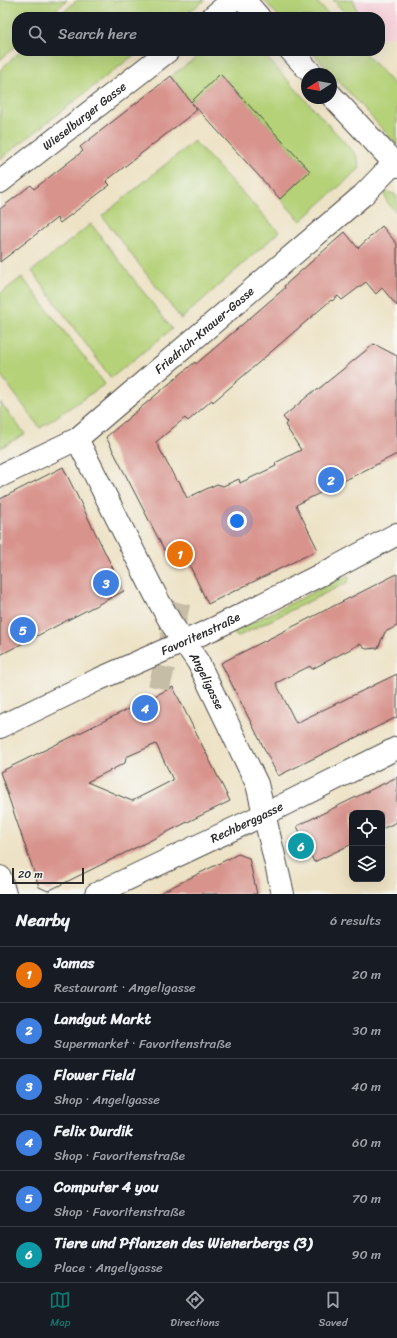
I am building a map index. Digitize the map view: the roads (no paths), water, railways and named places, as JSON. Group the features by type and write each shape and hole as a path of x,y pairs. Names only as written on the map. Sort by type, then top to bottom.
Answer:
{"street":[{"path":"218,12 233,0"},
{"path":"244,0 255,12"},
{"name":"Wieselburger Gasse","path":"0,182 162,56"},
{"path":"296,56 307,68"},
{"path":"337,102 395,165"},
{"name":"Friedrich-Knauer-Gasse","path":"0,476 77,439 363,195 395,165"},
{"name":"Angeligasse","path":"77,439 157,598 171,623 198,662 257,784 283,894"},
{"name":"Favoritenstraße","path":"0,727 97,680 215,628 397,534"},
{"name":"Rechberggasse","path":"96,894 265,814 397,748"},
{"path":"0,877 5,894"}],"tunnel":[{"path":"159,688 182,592"}],"place":[{"name":"Landgut Markt","path":"331,480"},
{"name":"Jamas","path":"180,554"},
{"name":"Flower Field","path":"106,583"},
{"name":"Computer 4 you","path":"23,630"},
{"name":"Felix Durdik","path":"145,708"},
{"name":"Tiere und Pflanzen des Wienerbergs (3)","path":"301,846"}]}
